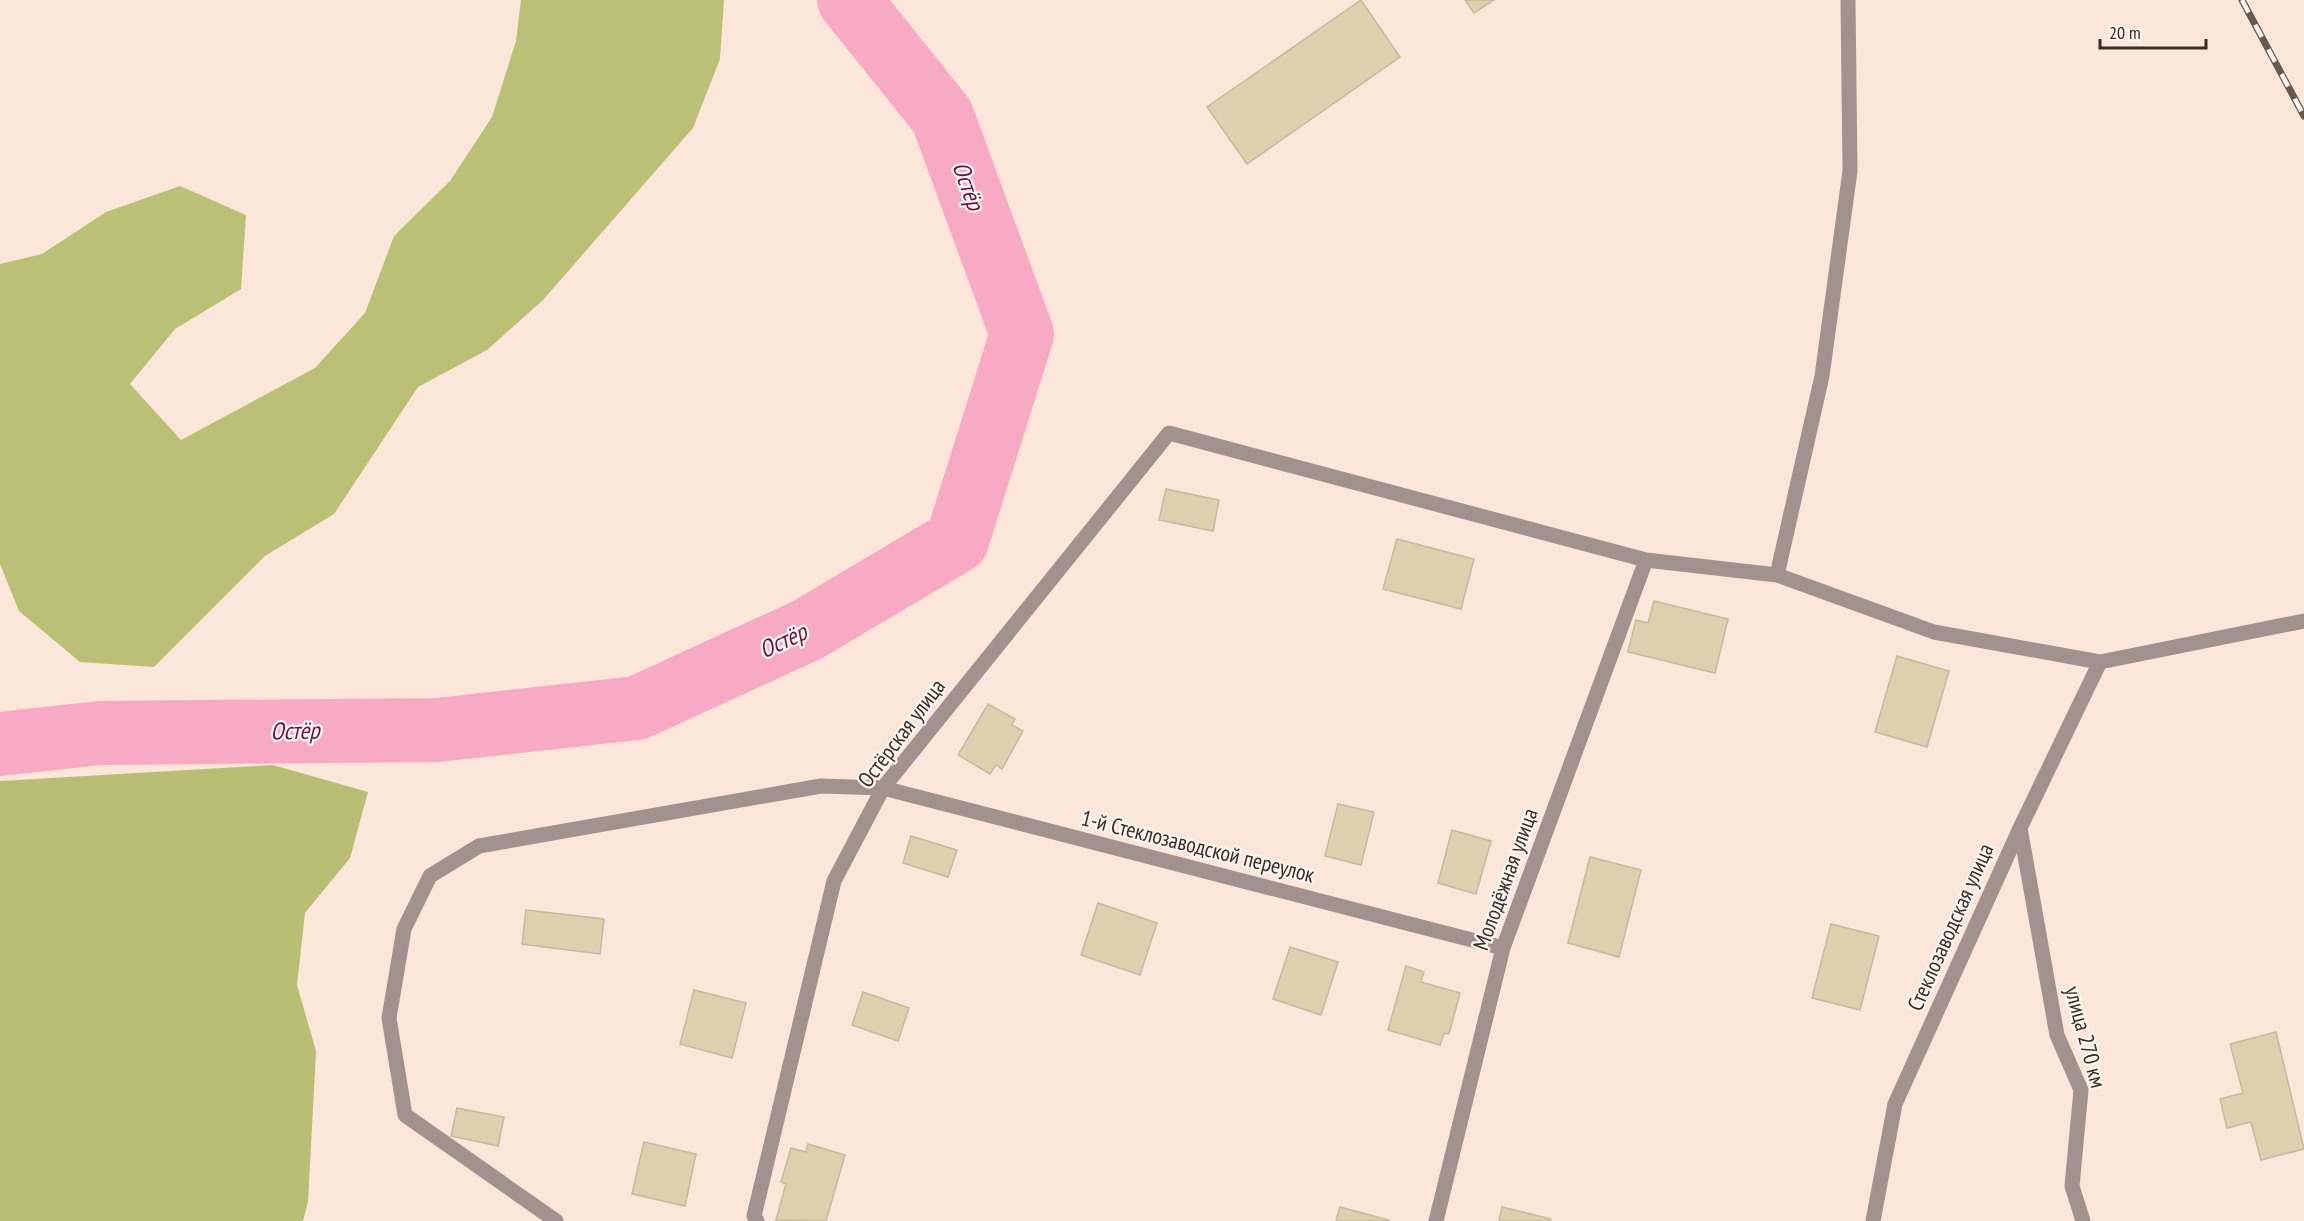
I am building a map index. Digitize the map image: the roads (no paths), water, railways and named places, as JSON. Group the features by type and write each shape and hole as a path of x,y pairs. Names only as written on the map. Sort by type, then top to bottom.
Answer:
{"street":[{"path":"1777,575 1822,376 1850,171 1848,0"},
{"name":"Остёрская улица","path":"757,1221 754,1216 834,881 883,788 1169,433 1646,560"},
{"path":"1646,560 1777,575 1934,632 2100,662 2304,621"},
{"name":"Молодёжная улица","path":"1436,1221 1503,948 1646,560"},
{"name":"Стеклозаводская улица","path":"1873,1221 1895,1104 2020,828 2100,662"},
{"name":"1-й Стеклозаводской переулок","path":"556,1221 405,1115 389,1018 404,929 430,876 478,846 821,786 883,788 1503,948"},
{"name":"улица 270 км","path":"2020,828 2057,1035 2081,1090 2072,1186 2084,1221"}],"waterway":[{"name":"Остёр","path":"0,744 100,733 437,730 637,708 807,630 957,541 1022,334 942,116 849,0"}],"railway":[{"path":"2242,0 2304,116"}]}
